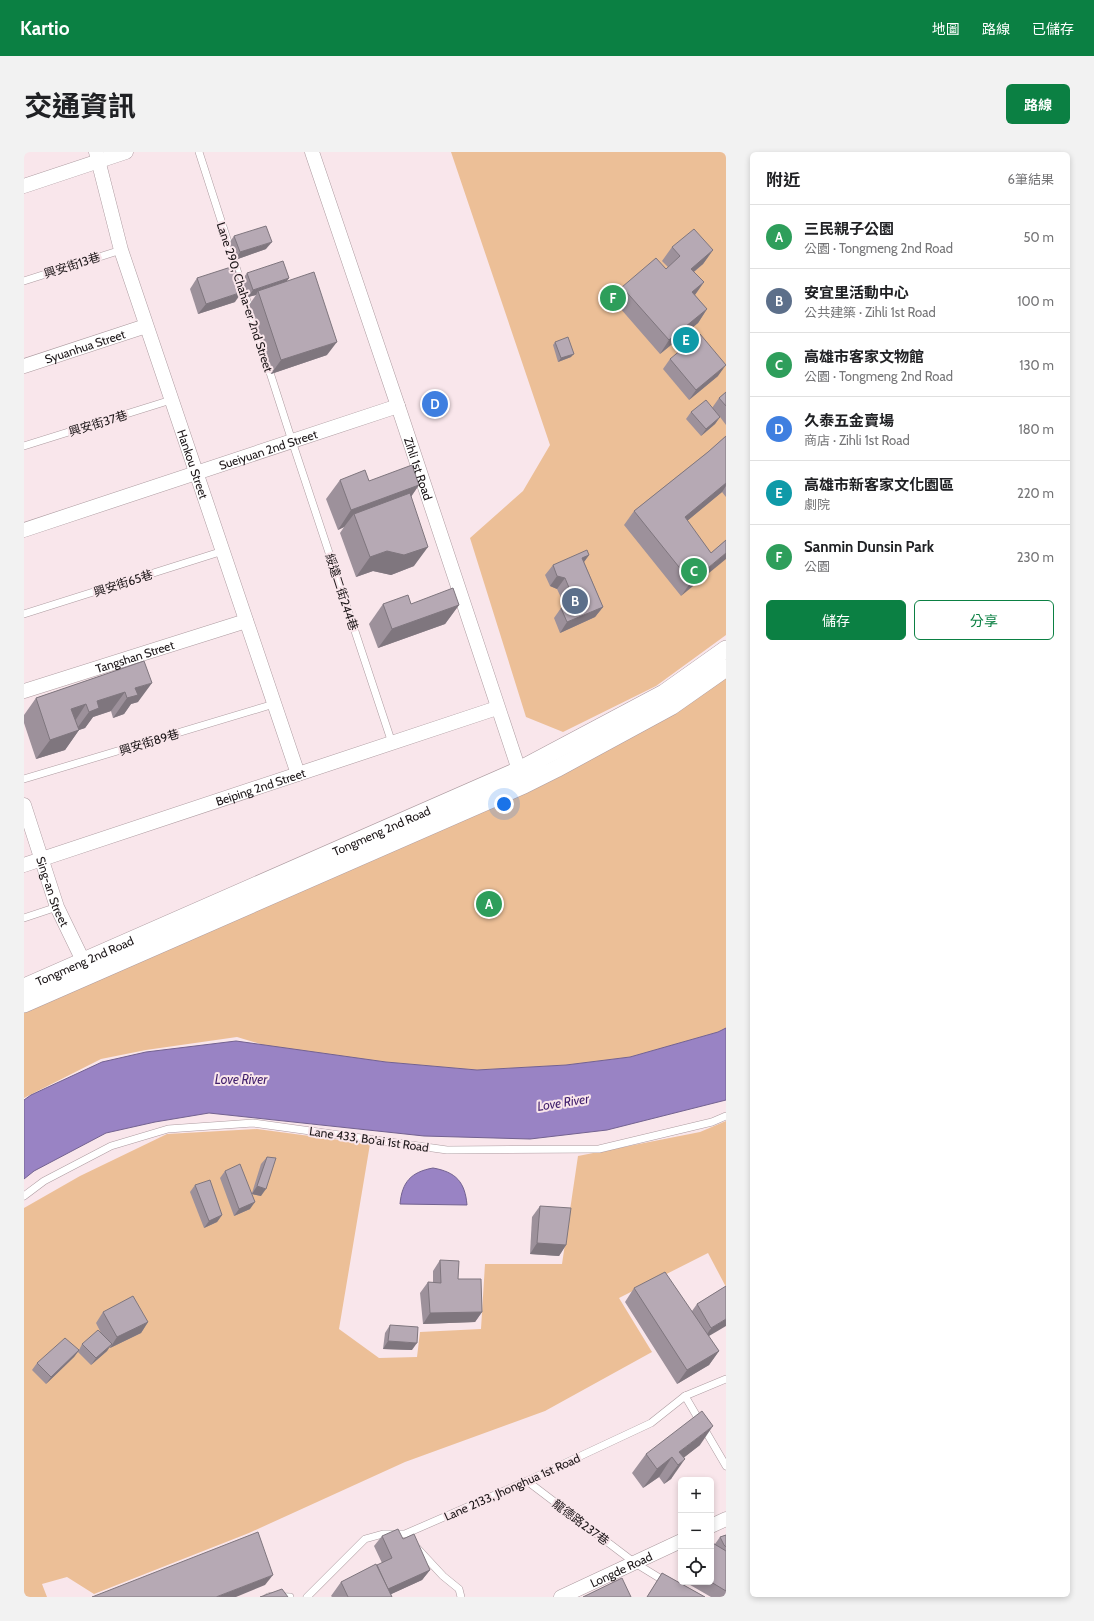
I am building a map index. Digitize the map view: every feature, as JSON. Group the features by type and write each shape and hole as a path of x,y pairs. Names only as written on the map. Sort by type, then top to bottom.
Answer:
{"street":[{"path":"24,186 98,156 126,152"},
{"name":"Zihli 1st Road","path":"312,152 521,778"},
{"name":"Hankou Street","path":"98,156 121,250 298,774"},
{"name":"Syuanhua Street","path":"24,366 146,326"},
{"name":"Sueiyuan 2nd Street","path":"24,530 398,406"},
{"name":"Tangshan Street","path":"24,691 246,621"},
{"name":"Tongmeng 2nd Road","path":"24,987 86,967 521,778 664,693 726,649"},
{"name":"Tongmeng 2nd Road","path":"521,778 556,769 672,706 726,668"},
{"name":"Beiping 2nd Street","path":"24,864 497,708"},
{"name":"Sing-an Street","path":"24,805 57,906 86,967"},
{"name":"Tongmeng 2nd Road","path":"24,1004 86,967"},
{"path":"714,1525 726,1519"},
{"name":"Longde Road","path":"561,1597 678,1542"}],"lane":[{"name":"Lane 290, Chaha-er 2nd Street","path":"199,152 292,441"},
{"name":"興安街13巷","path":"24,281 121,250"},
{"name":"興安街37巷","path":"24,446 171,400"},
{"name":"綏遠二街244巷","path":"292,441 392,743"},
{"name":"興安街65巷","path":"24,614 223,551"},
{"name":"興安街89巷","path":"24,779 274,704"},
{"path":"24,918 57,906"},
{"name":"Lane 433, Bo'ai 1st Road","path":"24,1196 44,1181 111,1146 168,1129 253,1122 447,1150 599,1149 712,1122 726,1116"},
{"name":"Lane 2133, Jhonghua 1st Road","path":"307,1597 365,1539 383,1534 409,1539 650,1423 685,1396 726,1379"},
{"path":"685,1396 726,1466"},
{"name":"龍德路237巷","path":"527,1481 635,1563 672,1586"},
{"path":"409,1539 443,1576 459,1589 460,1597"},
{"path":"268,1597 290,1597"}],"shaded area":[{"path":"451,152 726,152 726,635 656,686 563,732 526,717 470,538 523,491 550,445"},
{"path":"726,668 726,1028 718,1032 630,1057 566,1065 477,1070 386,1062 267,1046 237,1037 146,1050 101,1059 24,1098 24,1008"},
{"path":"726,1121 726,1287 708,1253 619,1298 652,1352 545,1411 405,1462 249,1533 94,1594 67,1577 42,1584 47,1597 24,1597 24,1208 80,1176 167,1134 257,1129 370,1144 339,1329 379,1358 417,1357 420,1332 481,1329 485,1264 562,1264 578,1156 700,1132"}],"water":[{"name":"Love River","path":"726,1028 726,1100 607,1130 530,1139 424,1136 209,1113 155,1122 106,1133 34,1171 24,1179 24,1100 31,1095 102,1062 146,1052 236,1041 386,1062 477,1070 566,1065 630,1057 718,1032"},
{"path":"433,1168 448,1172 458,1179 464,1190 467,1205 400,1204 403,1190 409,1179 419,1172"}],"building":[{"path":"266,226 272,242 240,252 234,236"},
{"path":"694,229 713,250 691,269 704,282 692,292 707,309 669,340 622,287 656,258 666,269 680,256 672,247"},
{"path":"283,261 289,278 253,290 247,273"},
{"path":"234,266 242,292 206,304 197,278"},
{"path":"314,272 337,342 281,360 258,291"},
{"path":"700,334 726,365 696,390 670,359"},
{"path":"568,337 574,354 561,358 555,342"},
{"path":"726,392 726,406 719,398"},
{"path":"706,400 720,417 706,429 691,412"},
{"path":"726,436 726,483 685,517 711,553 726,540 726,553 691,582 634,511"},
{"path":"412,465 419,485 351,510 340,480 365,470 369,481"},
{"path":"410,493 428,547 404,555 387,551 370,557 354,514"},
{"path":"587,550 589,555 582,558 603,607 567,622 561,608 575,602 565,578 557,576 553,565"},
{"path":"453,588 459,605 392,629 383,604 408,595 411,604"},
{"path":"144,661 152,683 135,688 138,695 127,698 125,692 97,701 99,708 89,712 86,704 71,709 79,730 50,740 36,698"},
{"path":"267,1157 276,1158 266,1189 257,1186"},
{"path":"240,1164 255,1202 239,1209 225,1171"},
{"path":"210,1180 222,1215 209,1221 195,1185"},
{"path":"540,1206 571,1208 566,1245 537,1243"},
{"path":"440,1260 459,1261 458,1279 481,1279 482,1312 430,1313 428,1282 441,1283"},
{"path":"665,1272 719,1351 687,1370 634,1288"},
{"path":"726,1286 726,1319 711,1328 697,1304"},
{"path":"133,1296 148,1322 117,1337 103,1312"},
{"path":"390,1325 418,1327 417,1343 388,1341"},
{"path":"98,1330 112,1344 96,1358 82,1344"},
{"path":"65,1338 79,1350 51,1377 37,1363"},
{"path":"702,1411 713,1426 679,1452 685,1459 678,1465 672,1457 657,1469 646,1454"},
{"path":"398,1529 403,1539 414,1534 430,1570 388,1589 377,1565 392,1558 382,1536"},
{"path":"258,1532 273,1575 216,1597 92,1597"},
{"path":"726,1535 726,1547 720,1537"},
{"path":"714,1544 726,1551 726,1591 714,1584"},
{"path":"376,1564 392,1597 348,1597 341,1582"},
{"path":"662,1573 678,1582 678,1585 684,1585 705,1597 647,1597"},
{"path":"622,1578 631,1597 583,1597"},
{"path":"282,1589 288,1597 260,1597"}],"place":[{"name":"Sanmin Dunsin Park","path":"613,298"},
{"name":"高雄市新客家文化園區","path":"686,340"},
{"name":"久泰五金賣場","path":"435,404"},
{"name":"高雄市客家文物館","path":"694,571"},
{"name":"安宜里活動中心","path":"575,601"},
{"name":"三民親子公園","path":"489,904"}]}
